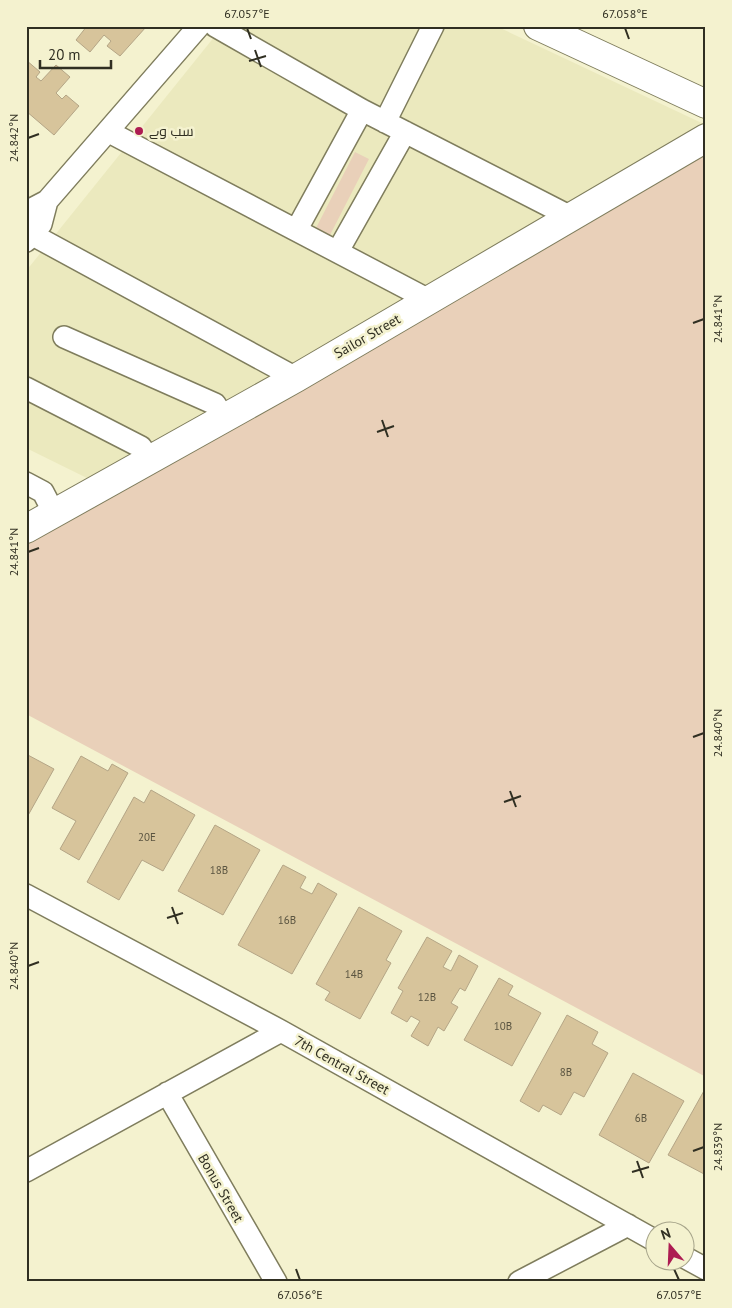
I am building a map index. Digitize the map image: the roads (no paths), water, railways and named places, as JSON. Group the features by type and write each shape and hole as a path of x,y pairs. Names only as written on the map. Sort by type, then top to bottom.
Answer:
{"street":[{"path":"26,212 47,201 200,26"},
{"path":"215,26 362,110 569,216"},
{"path":"385,122 433,26"},
{"path":"538,26 706,104"},
{"path":"297,229 362,110"},
{"path":"109,132 297,229 429,300"},
{"path":"338,251 405,132"},
{"name":"Sailor Street","path":"26,529 296,378 569,216 706,138"},
{"path":"47,201 41,224 29,238 296,378"},
{"path":"64,337 215,404 224,418"},
{"path":"26,388 141,446 149,460"},
{"path":"26,483 43,492 54,514"},
{"name":"7th Central Street","path":"26,895 281,1030 644,1234"},
{"path":"26,1172 281,1030"},
{"name":"Bonus Street","path":"167,1094 276,1282"},
{"path":"519,1282 628,1225"},
{"path":"694,1262 706,1269"}],"place":[{"name":"سب وے","path":"139,131"}]}
